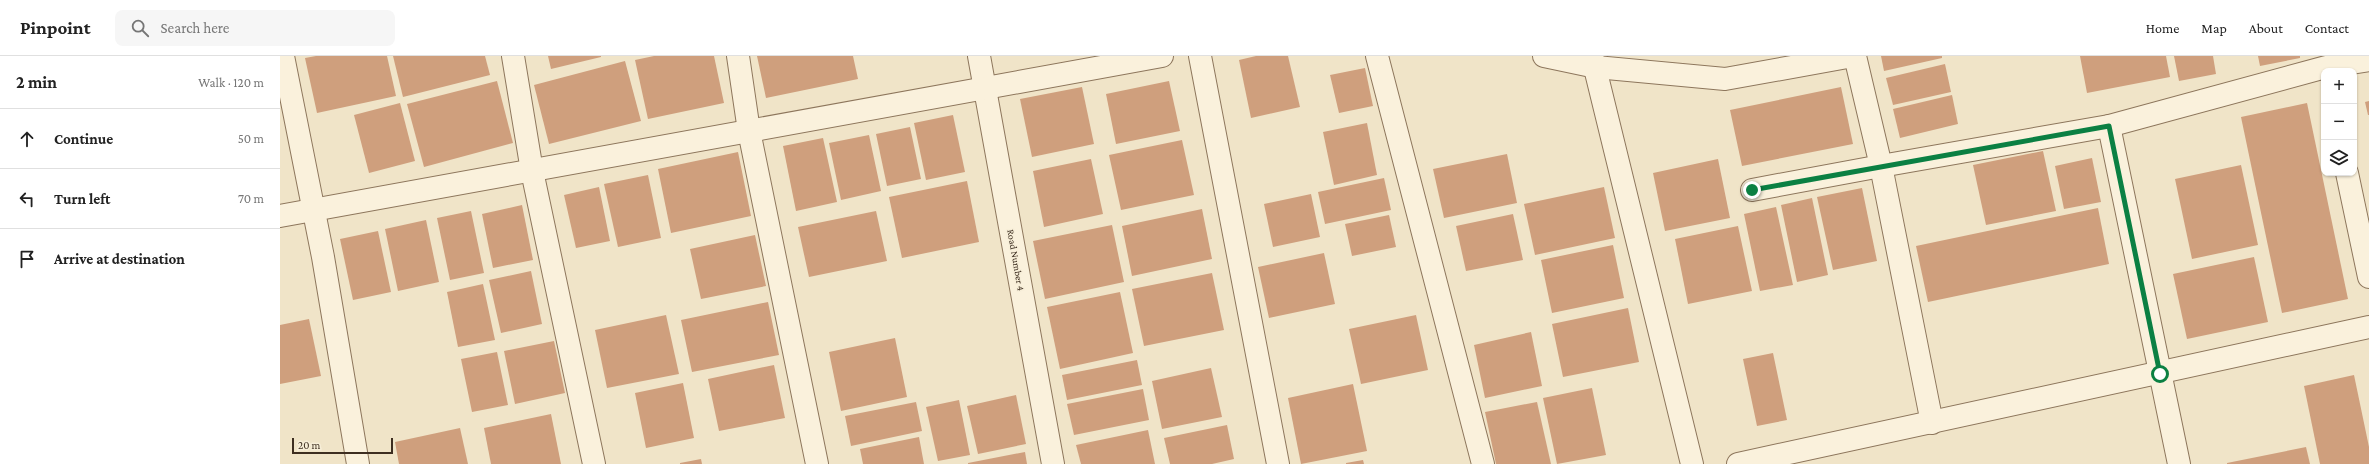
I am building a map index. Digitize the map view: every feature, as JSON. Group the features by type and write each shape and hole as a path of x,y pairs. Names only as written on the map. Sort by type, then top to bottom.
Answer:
{"street":[{"path":"283,56 314,211 358,464"},
{"path":"513,56 532,171 594,464"},
{"path":"738,56 749,131 817,464"},
{"name":"Road Number 4","path":"979,56 1053,464"},
{"path":"280,216 1162,56"},
{"path":"1200,56 1278,464"},
{"path":"1377,56 1482,464"},
{"path":"1544,56 1594,61 1725,79 1854,56 1881,166 1932,423"},
{"path":"2331,68 2369,60"},
{"path":"1594,61 1692,464"},
{"path":"1752,190 2109,126 2321,70"},
{"path":"2109,126 2179,464"},
{"path":"2348,176 2368,271"},
{"path":"1738,464 2369,328"}],"building":[{"path":"316,56 387,56 396,96 317,113 305,58"},
{"path":"393,56 485,56 490,75 403,97"},
{"path":"548,56 601,56 601,57 551,69"},
{"path":"654,56 714,56 724,103 648,119 635,60"},
{"path":"757,56 853,56 858,79 766,98"},
{"path":"1256,56 1288,56 1300,107 1251,118 1239,60"},
{"path":"1881,56 1942,56 1942,58 1884,71"},
{"path":"2080,56 2166,56 2170,77 2087,93"},
{"path":"2174,56 2213,56 2216,74 2179,81"},
{"path":"2258,56 2300,56 2300,58 2260,66"},
{"path":"625,61 641,121 549,144 534,85"},
{"path":"1945,64 1951,92 1893,105 1886,78"},
{"path":"1365,68 1373,106 1339,113 1330,75"},
{"path":"497,81 513,143 424,167 407,104"},
{"path":"1169,81 1180,131 1116,144 1106,94"},
{"path":"1082,87 1094,144 1032,157 1020,99"},
{"path":"1841,87 1853,144 1742,166 1730,110"},
{"path":"1952,95 1958,124 1900,138 1893,109"},
{"path":"2369,101 2369,115 2368,115 2365,102"},
{"path":"400,103 415,161 369,173 354,115"},
{"path":"2307,103 2321,176 2322,176 2348,299 2282,313 2241,117"},
{"path":"953,115 965,172 926,180 914,123"},
{"path":"1367,123 1377,175 1334,185 1323,132"},
{"path":"910,127 921,179 887,186 876,134"},
{"path":"869,135 881,191 841,200 829,143"},
{"path":"823,138 837,202 796,211 783,146"},
{"path":"1182,140 1194,195 1121,210 1109,155"},
{"path":"2043,151 2056,211 1986,225 1973,165"},
{"path":"738,152 751,216 671,233 658,169"},
{"path":"1507,154 1517,203 1444,218 1433,169"},
{"path":"2092,158 2101,202 2064,209 2055,166"},
{"path":"1091,159 1103,214 1044,227 1033,171"},
{"path":"1718,159 1730,218 1665,231 1653,173"},
{"path":"2241,165 2258,245 2192,259 2175,179"},
{"path":"648,175 661,238 618,247 604,184"},
{"path":"1384,178 1391,210 1325,224 1318,192"},
{"path":"967,181 979,242 902,258 889,197"},
{"path":"599,187 610,241 576,248 564,195"},
{"path":"1604,187 1615,238 1535,255 1524,204"},
{"path":"1862,188 1877,261 1833,270 1817,197"},
{"path":"1311,194 1320,237 1273,247 1264,204"},
{"path":"1812,198 1828,275 1797,282 1781,205"},
{"path":"522,205 533,260 493,268 482,214"},
{"path":"1776,207 1793,285 1760,291 1744,214"},
{"path":"2098,208 2109,264 1928,302 1916,246"},
{"path":"1202,209 1212,259 1132,276 1122,226"},
{"path":"471,211 484,273 450,280 437,218"},
{"path":"876,211 887,261 809,277 798,227"},
{"path":"1513,214 1523,260 1466,271 1456,226"},
{"path":"1389,215 1396,247 1352,256 1345,224"},
{"path":"426,220 439,282 398,291 385,229"},
{"path":"1112,225 1124,282 1045,299 1033,241"},
{"path":"1738,226 1752,291 1688,304 1675,239"},
{"path":"378,231 391,292 353,300 340,239"},
{"path":"755,235 766,286 701,299 690,249"},
{"path":"1613,245 1624,298 1552,313 1541,260"},
{"path":"1324,253 1335,304 1269,318 1258,267"},
{"path":"2254,257 2268,322 2187,339 2173,274"},
{"path":"531,271 542,324 501,333 489,280"},
{"path":"1212,273 1224,330 1144,346 1132,289"},
{"path":"483,284 495,340 458,347 447,292"},
{"path":"1120,292 1133,353 1060,369 1047,307"},
{"path":"768,302 779,355 692,372 681,320"},
{"path":"1628,308 1639,362 1563,377 1552,324"},
{"path":"666,315 679,374 607,388 595,330"},
{"path":"1416,315 1428,370 1361,384 1349,329"},
{"path":"309,319 321,376 280,384 280,325"},
{"path":"1531,332 1542,386 1485,398 1474,345"},
{"path":"895,338 907,397 841,411 829,352"},
{"path":"554,341 565,393 515,404 504,351"},
{"path":"497,352 508,405 472,412 461,359"},
{"path":"1773,353 1787,420 1757,426 1743,359"},
{"path":"1137,360 1142,385 1067,400 1062,375"},
{"path":"774,365 785,418 719,431 708,379"},
{"path":"1211,368 1222,417 1162,429 1152,381"},
{"path":"2354,375 2369,447 2369,464 2320,464 2304,386"},
{"path":"683,383 694,438 646,448 635,393"},
{"path":"1353,384 1367,451 1301,464 1288,398"},
{"path":"1592,388 1606,455 1557,464 1543,398"},
{"path":"1143,389 1149,420 1074,435 1067,404"},
{"path":"1016,395 1026,444 978,454 967,406"},
{"path":"959,400 970,455 938,461 926,407"},
{"path":"916,402 922,431 851,446 845,416"},
{"path":"1537,402 1551,464 1496,464 1485,412"},
{"path":"551,414 561,464 491,464 484,428"},
{"path":"1227,425 1234,459 1212,464 1170,464 1164,438"},
{"path":"460,428 468,464 399,464 395,442"},
{"path":"1148,430 1155,464 1081,464 1076,445"},
{"path":"919,437 924,464 863,464 860,449"},
{"path":"2306,447 2310,464 2227,464 2227,463"},
{"path":"1025,452 1027,464 968,464 968,463"},
{"path":"701,459 702,464 680,464 680,463"},
{"path":"1363,460 1364,464 1346,464 1346,463"}],"route":[{"path":"1752,190 2109,126 2160,374"}]}
